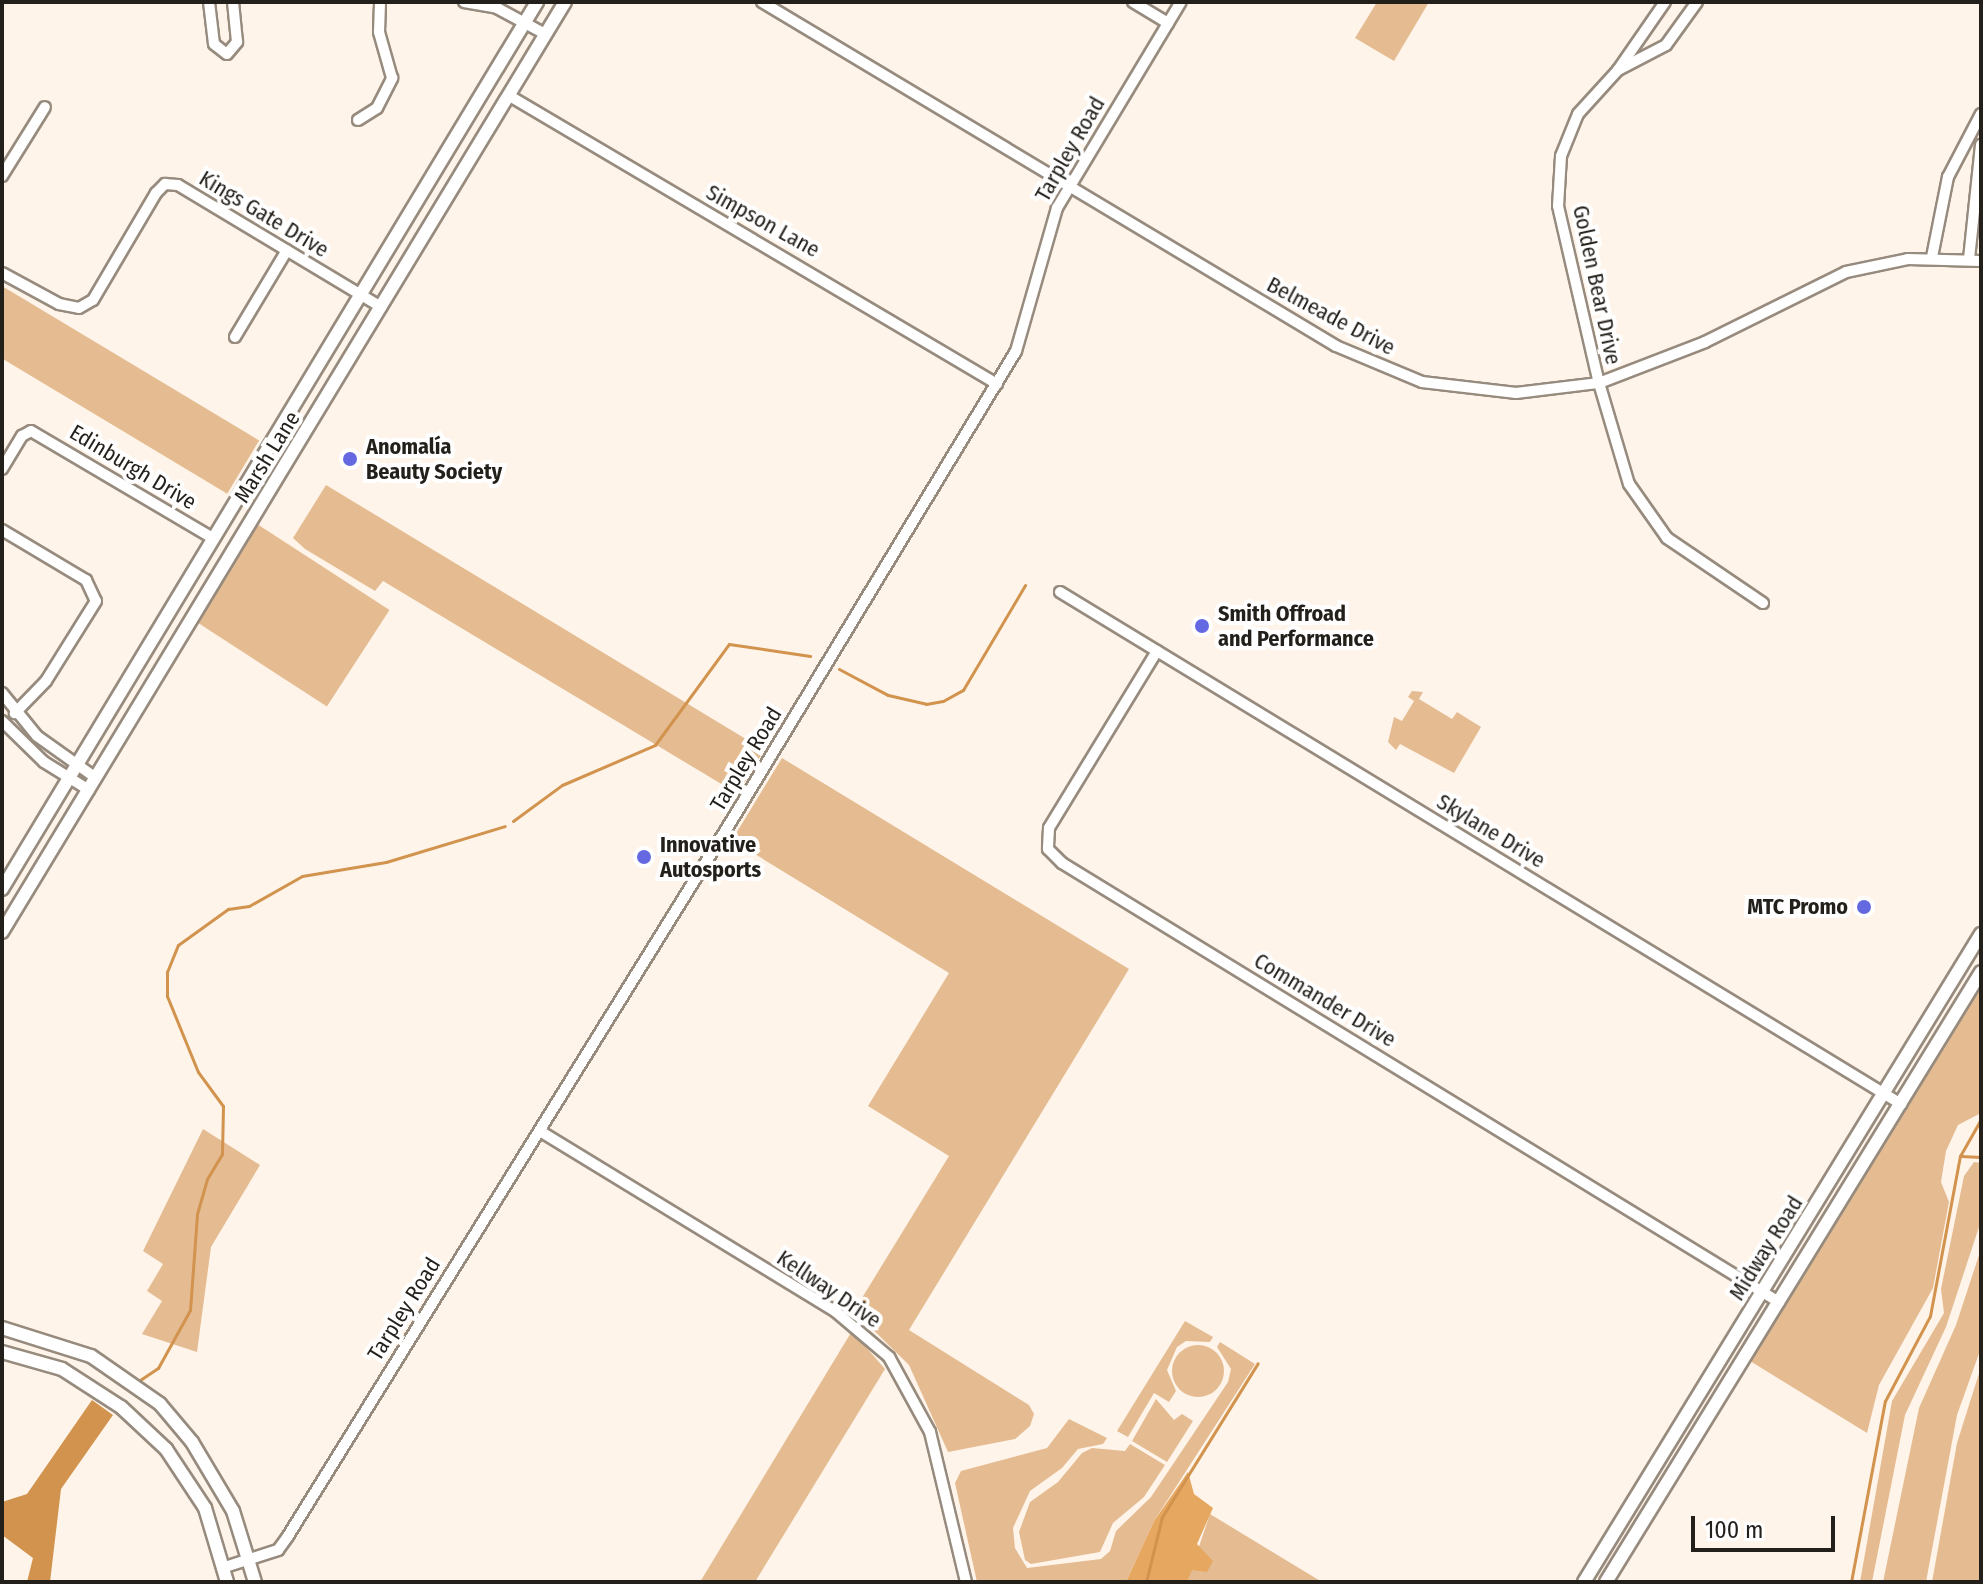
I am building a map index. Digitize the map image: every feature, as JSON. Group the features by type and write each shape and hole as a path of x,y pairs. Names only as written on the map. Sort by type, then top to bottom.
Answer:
{"main road":[{"name":"Marsh Lane","path":"2,889 362,297 537,2"},
{"name":"Marsh Lane","path":"2,932 565,2"},
{"name":"Midway Road","path":"1584,1582 1981,934"},
{"name":"Midway Road","path":"1609,1578 1981,972"},
{"path":"2,1328 71,1347 120,1373 160,1404 185,1433 233,1511 251,1559 255,1582"},
{"path":"62,1369 71,1347"},
{"path":"2,1352 62,1369 121,1407 166,1449 205,1508 227,1582"},
{"path":"1596,1562 1609,1578"}],"street":[{"path":"209,2 214,44 227,54 237,42 233,2"},
{"path":"358,120 377,108 392,78 379,32 380,2"},
{"path":"464,2 497,8 545,34"},
{"name":"Belmeade Drive","path":"762,2 1336,346 1397,374 1487,392 1599,383 1705,342 1846,272 1932,257 1981,261"},
{"path":"1133,2 1168,23"},
{"name":"Tarpley Road","path":"225,1567 278,1550 288,1536 997,384 1025,332 1048,233 1068,186 1181,2"},
{"name":"Golden Bear Drive","path":"1665,2 1618,70 1574,122 1561,156 1558,186 1599,383 1622,466 1650,517 1687,554 1763,603"},
{"name":"Golden Bear Drive","path":"1618,70 1666,45 1697,2"},
{"name":"Simpson Lane","path":"508,95 997,384"},
{"path":"2,176 45,107"},
{"path":"1932,257 1948,177 1981,114"},
{"path":"1969,259 1981,145"},
{"name":"Kings Gate Drive","path":"2,273 59,304 79,308 93,300 165,184 178,185 381,307"},
{"path":"235,337 287,250"},
{"name":"Edinburgh Drive","path":"2,469 22,436 31,431 214,539"},
{"path":"2,530 94,589 96,601 46,681 15,713"},
{"name":"Skylane Drive","path":"1060,592 1901,1104"},
{"name":"Commander Drive","path":"1157,651 1049,828 1048,849 1062,863 1779,1302"},
{"path":"2,693 15,713 96,778"},
{"path":"2,721 28,749 89,790"},
{"name":"Kellway Drive","path":"540,1131 836,1312 889,1357 930,1432 966,1582"}],"shaded area":[{"path":"1377,2 1429,2 1394,61 1355,38"},
{"path":"2,286 259,441 227,494 2,358"},
{"path":"326,485 764,750 738,794 383,581 375,591 305,549 293,538"},
{"path":"257,524 390,610 327,707 194,620"},
{"path":"1412,691 1423,692 1419,699 1452,719 1457,712 1481,727 1454,773 1400,744 1396,750 1388,742 1394,717 1402,721 1414,701 1408,697"},
{"path":"782,758 1129,969 909,1330 1029,1405 1034,1414 1030,1426 1015,1439 948,1452 909,1365 854,1311 949,1156 868,1106 949,973 732,840"},
{"path":"1981,986 1981,1113 1958,1125 1946,1151 1941,1182 1949,1202 1933,1288 1879,1385 1867,1433 1750,1361"},
{"path":"203,1129 260,1165 211,1247 197,1352 142,1334 162,1301 147,1291 163,1264 143,1251"},
{"path":"1974,1162 1981,1163 1981,1221 1946,1327 1905,1415 1872,1582 1860,1582 1892,1401 1944,1313 1941,1289 1964,1176"},
{"path":"1981,1249 1981,1348 1957,1415 1926,1582 1883,1582 1919,1408 1956,1325"},
{"path":"1185,1321 1213,1337 1210,1342 1186,1341 1177,1347 1167,1370 1176,1391 1169,1402 1154,1393 1128,1437 1117,1431"},
{"path":"852,1331 885,1369 755,1582 700,1582"},
{"path":"1220,1342 1255,1364 1154,1521 1126,1582 977,1582 955,1483 961,1471 1047,1448 1069,1419 1107,1438 1103,1444 1078,1449 1062,1468 1030,1491 1013,1528 1015,1548 1027,1568 1101,1559 1110,1551 1116,1531 1151,1497 1228,1382 1231,1369 1217,1347"},
{"path":"1198,1345 1217,1352 1224,1371 1217,1390 1198,1397 1179,1390 1172,1371 1179,1352"},
{"path":"1981,1367 1981,1582 1932,1582 1957,1443"},
{"path":"1156,1399 1174,1420 1182,1414 1193,1421 1167,1462 1132,1441"},
{"path":"92,1400 113,1415 61,1489 50,1582 27,1582 33,1558 2,1535 2,1502 27,1494"},
{"path":"1130,1444 1165,1465 1144,1497 1113,1523 1100,1552 1031,1564 1025,1560 1019,1532 1030,1502 1058,1482 1082,1453 1092,1448 1125,1451"},
{"path":"1188,1472 1194,1494 1213,1508 1197,1544 1213,1561 1207,1572 1192,1570 1187,1582 1126,1582 1154,1521"},
{"path":"1210,1514 1322,1582 1187,1582"}],"waterway":[{"path":"839,669 888,695 926,704 943,701 963,690 1025,585"},
{"path":"513,821 562,785 655,745 729,644 810,656"},
{"path":"140,1380 158,1368 190,1310 197,1214 207,1179 222,1154 223,1106 198,1072 167,996 167,972 178,945 228,909 249,906 302,876 386,862 505,826"},
{"path":"1851,1582 1885,1401 1930,1316 1960,1156 1981,1119"},
{"path":"1961,1156 1981,1157"},
{"path":"1146,1582 1162,1517 1258,1363"}],"place":[{"name":"Anomalía Beauty Society","path":"350,459"},
{"name":"Smith Offroad and Performance","path":"1202,626"},
{"name":"Innovative Autosports","path":"644,857"},
{"name":"MTC Promo","path":"1864,907"}]}
